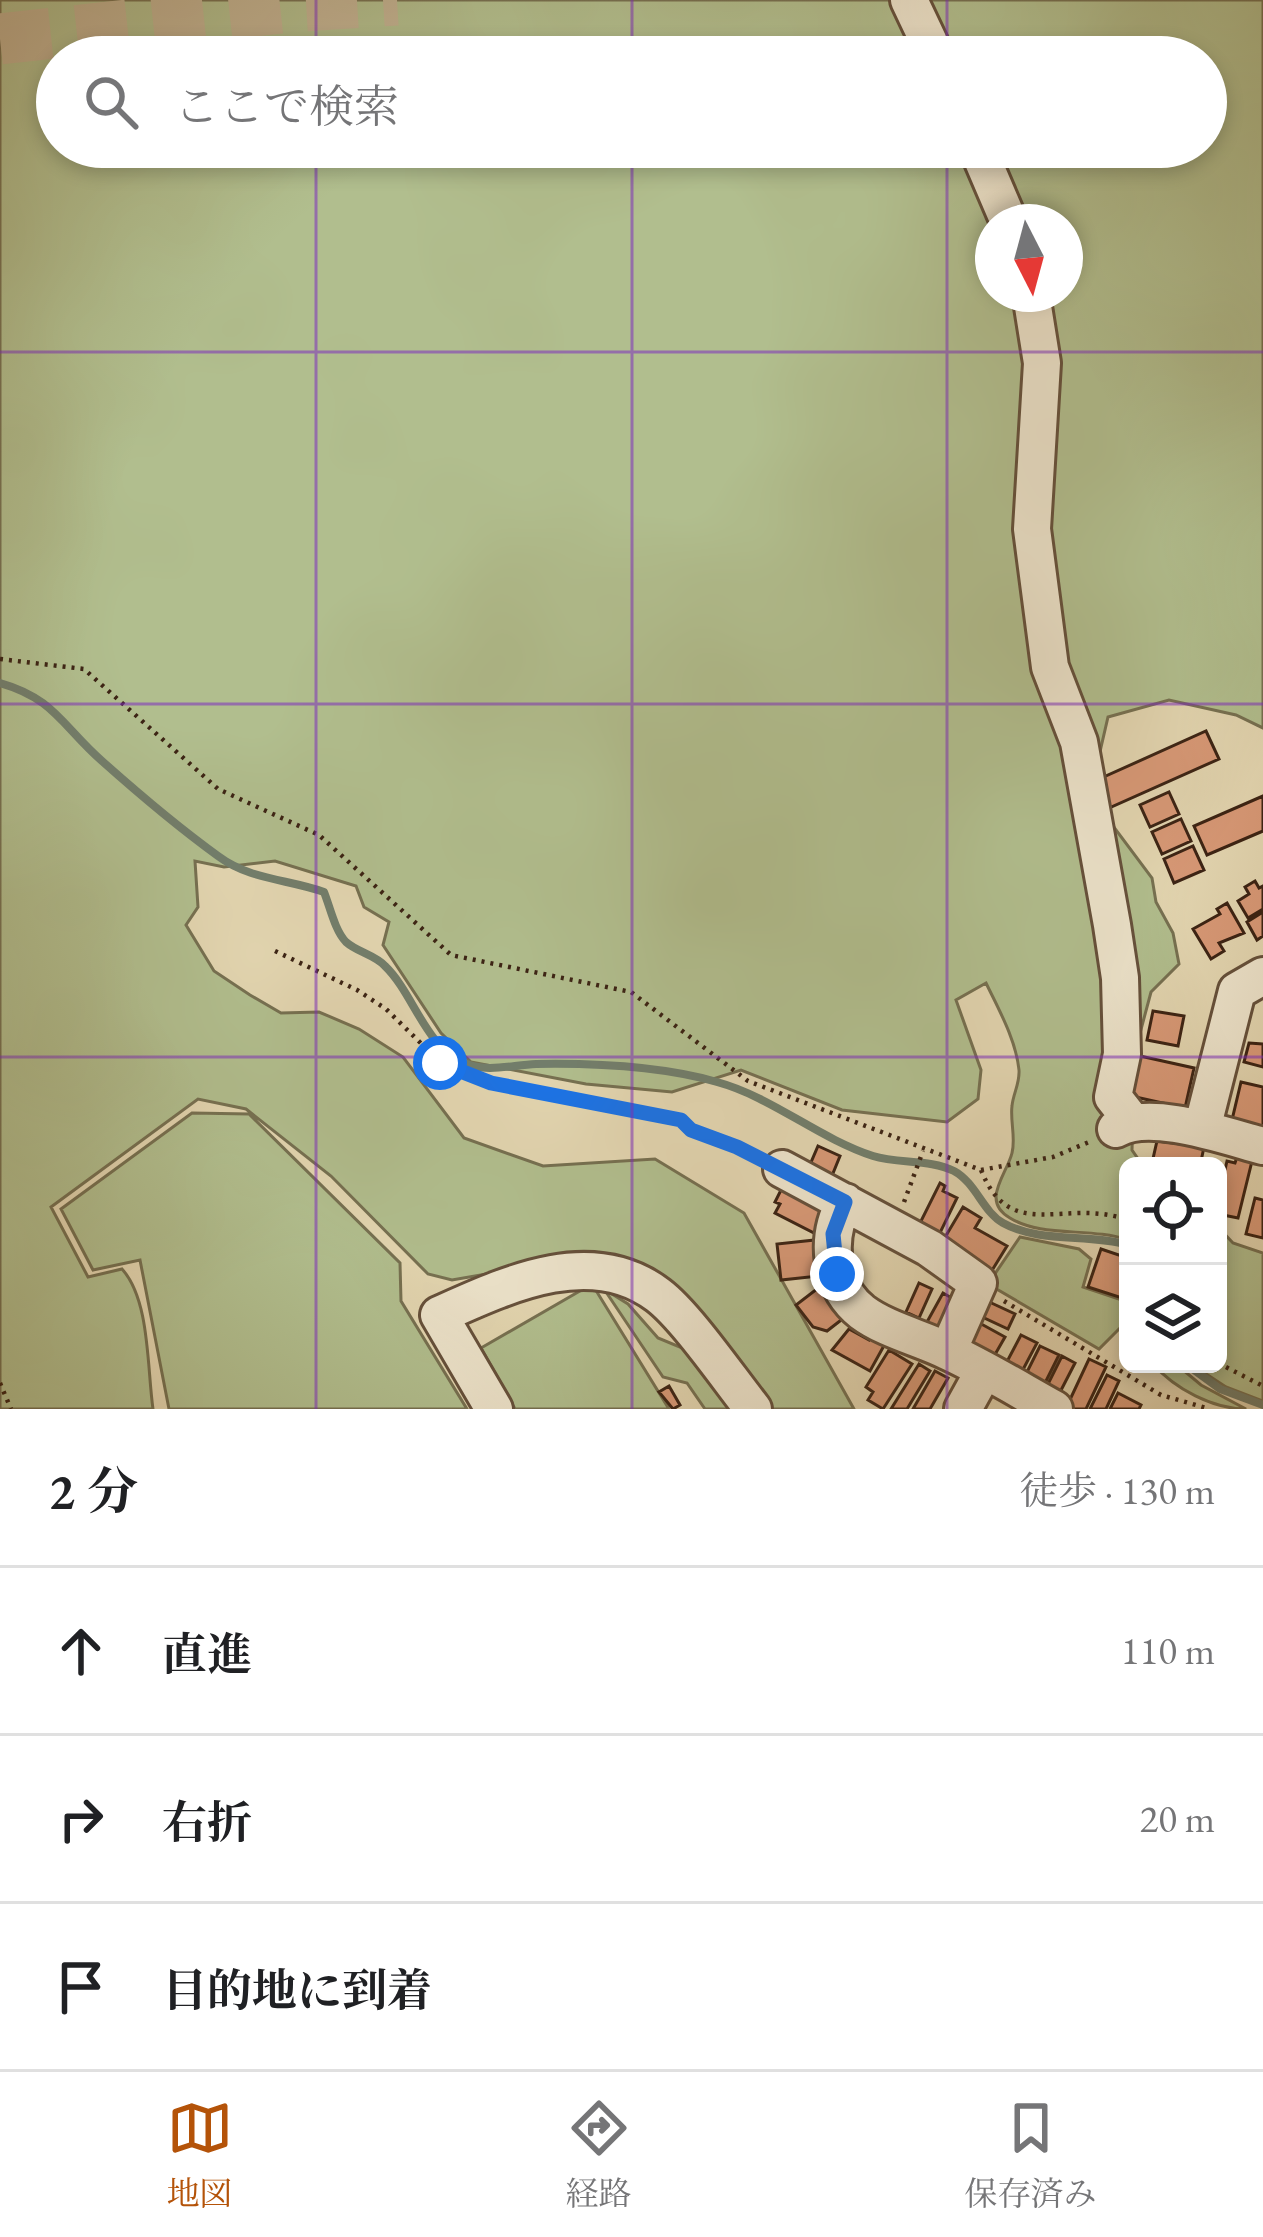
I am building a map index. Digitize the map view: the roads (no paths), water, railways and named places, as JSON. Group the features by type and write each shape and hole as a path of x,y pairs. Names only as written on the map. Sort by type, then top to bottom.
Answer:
{"street":[{"path":"910,0 926,36"},
{"path":"986,168 1001,204"},
{"path":"1034,312 1042,363 1032,530 1050,668 1079,742 1120,978 1122,1054 1113,1097 1123,1125 1202,1129 1263,1146"},
{"path":"1202,1129 1237,991 1263,976"},
{"path":"782,1169 928,1248 978,1283 947,1351"},
{"path":"845,1202 835,1225 832,1255 851,1300 865,1315 947,1351 1054,1409"},
{"path":"494,1409 439,1315 494,1290 583,1270 620,1273 660,1296 753,1409"},
{"path":"963,1409 984,1370"}],"waterway":[{"path":"0,683 46,705 116,773 230,864 324,892 342,937 385,966 429,1032 464,1063 491,1068 536,1064 627,1067 717,1082 873,1156 954,1171 1003,1223 1049,1236 1119,1243"},
{"path":"1198,1373 1220,1389 1263,1405"}],"tunnel":[{"path":"0,39 397,0"}]}
